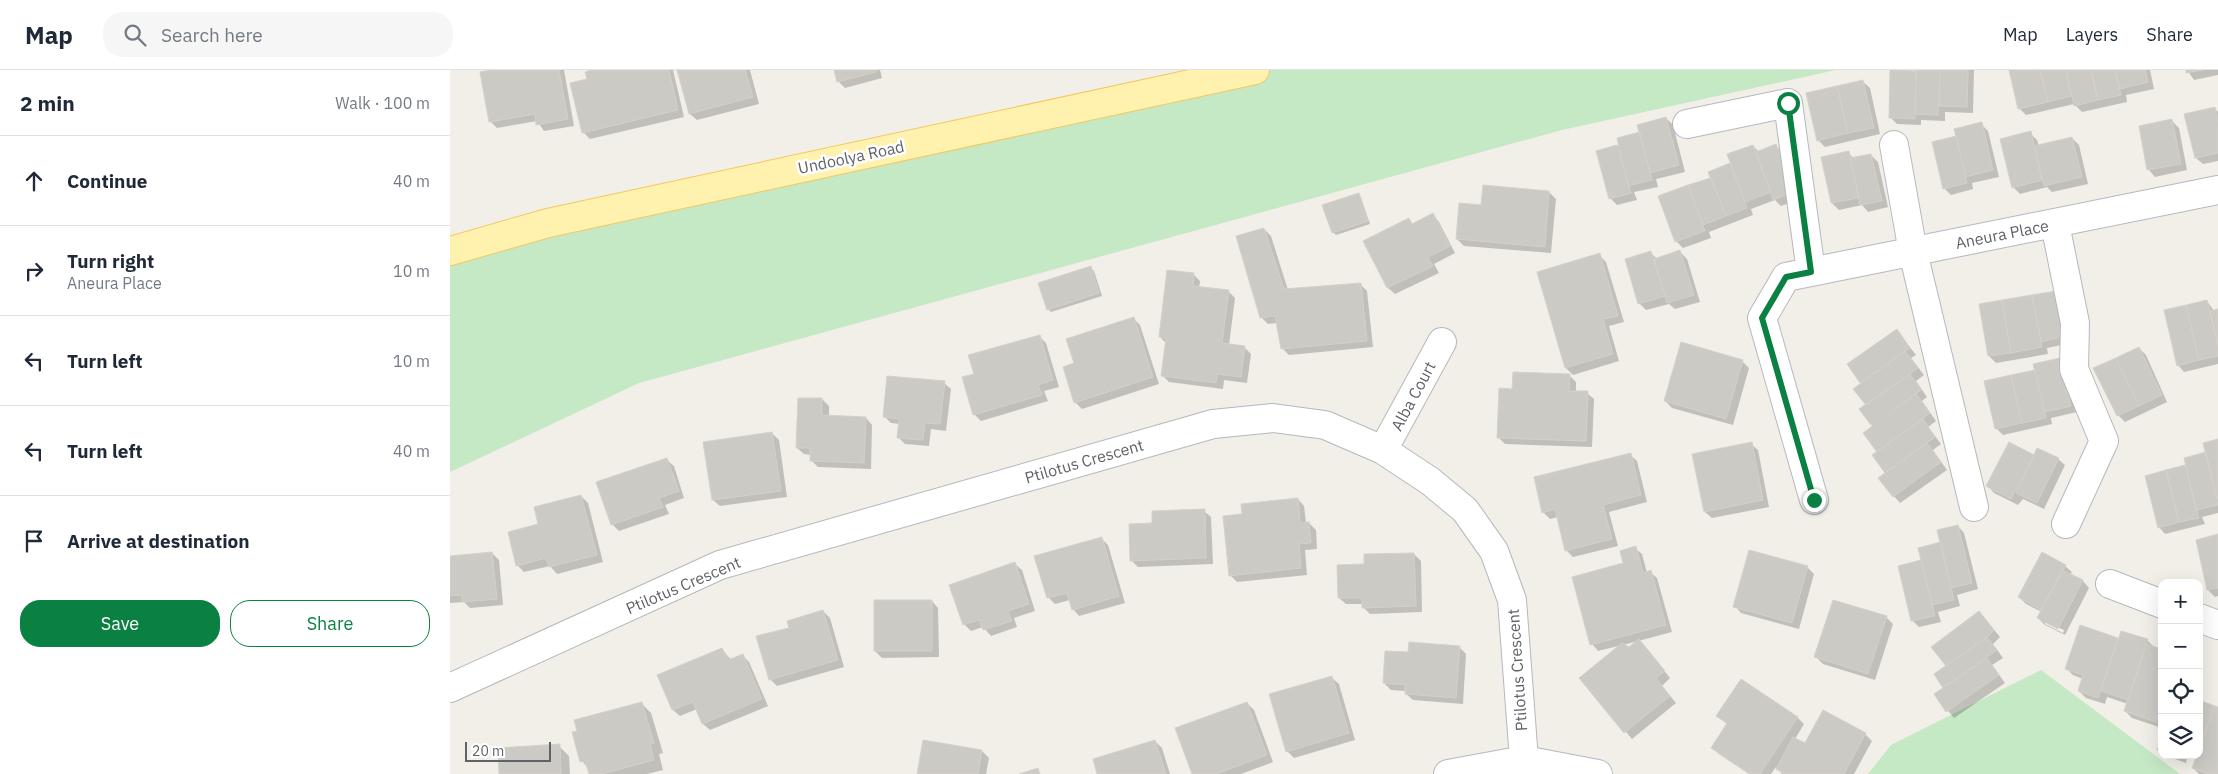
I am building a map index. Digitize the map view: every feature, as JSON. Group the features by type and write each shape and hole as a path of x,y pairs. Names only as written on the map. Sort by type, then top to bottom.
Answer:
{"main road":[{"name":"Undoolya Road","path":"450,251 548,223 1255,70"}],"street":[{"path":"1687,124 1788,103 1798,275 1762,318 1814,500"},
{"path":"1894,145 1913,252 1974,506"},
{"name":"Aneura Place","path":"1798,275 2218,190"},
{"path":"2055,224 2075,323 2074,369 2104,441 2066,524"},
{"name":"Alba Court","path":"1383,450 1442,342"},
{"name":"Ptilotus Crescent","path":"450,688 720,565 1213,424 1272,418 1325,426 1383,450 1430,481 1465,510 1494,551 1512,600 1524,760"},
{"path":"2110,584 2158,602"},
{"path":"2203,619 2218,625"},
{"path":"1448,774 1524,760 1598,774"}],"green space":[{"path":"1255,70 1836,70 1562,130 639,383 450,472 450,254"},
{"path":"2041,670 2180,774 1868,774 1891,745"}],"building":[{"path":"491,70 559,70 568,119 536,125 535,114 489,122 480,72"},
{"path":"592,70 669,70 678,110 582,133 570,83 587,79 585,72"},
{"path":"677,70 745,70 753,97 689,114"},
{"path":"834,70 876,70 876,72 837,82"},
{"path":"1890,70 1916,71 1915,119 1889,118"},
{"path":"1916,70 1940,70 1938,115 1915,114"},
{"path":"1940,70 1968,70 1967,107 1939,106"},
{"path":"2009,70 2040,70 2048,102 2018,109"},
{"path":"2040,70 2066,70 2071,96 2048,102"},
{"path":"2066,70 2091,70 2098,100 2074,106"},
{"path":"2091,70 2115,70 2121,95 2098,100"},
{"path":"2115,70 2145,70 2148,82 2120,89"},
{"path":"2186,70 2203,70 2186,73"},
{"path":"1863,80 1874,128 1848,133 1837,86"},
{"path":"1837,86 1848,133 1817,141 1806,93"},
{"path":"2215,107 2218,123 2218,153 2195,158 2184,114"},
{"path":"1666,117 1679,165 1650,173 1637,125"},
{"path":"2172,119 2181,164 2147,170 2139,126"},
{"path":"1982,122 1993,170 1966,177 1954,129"},
{"path":"2031,131 2042,180 2012,188 2000,139"},
{"path":"1640,132 1652,180 1628,186 1617,138"},
{"path":"1956,136 1967,183 1943,189 1932,142"},
{"path":"2072,137 2082,177 2044,186 2034,146"},
{"path":"1776,144 1794,192 1773,200 1756,152"},
{"path":"1617,145 1631,193 1609,199 1596,151"},
{"path":"1753,145 1771,192 1745,202 1727,154"},
{"path":"1849,151 1859,198 1831,203 1821,157"},
{"path":"1871,154 1882,201 1860,205 1850,158"},
{"path":"1730,163 1747,208 1726,216 1708,172"},
{"path":"1711,178 1726,216 1703,225 1688,185"},
{"path":"1483,185 1549,191 1545,247 1456,239 1459,203 1481,205"},
{"path":"1688,185 1705,231 1675,242 1658,196"},
{"path":"1359,193 1368,221 1332,233 1322,205"},
{"path":"1433,213 1450,246 1428,257 1433,266 1387,288 1363,241 1409,218 1412,224"},
{"path":"1264,228 1284,289 1361,283 1367,341 1281,349 1275,316 1260,318 1236,236"},
{"path":"1680,250 1694,295 1667,303 1654,259"},
{"path":"1651,251 1665,296 1638,304 1625,259"},
{"path":"1600,253 1618,316 1603,319 1613,354 1565,368 1537,272"},
{"path":"1091,266 1099,293 1047,310 1038,283"},
{"path":"1167,270 1194,273 1193,286 1229,290 1222,343 1245,346 1241,377 1217,374 1216,383 1161,376 1166,338 1159,337"},
{"path":"2056,291 2065,336 2041,342 2032,295"},
{"path":"2032,295 2042,347 2011,353 2002,300"},
{"path":"2002,300 2011,353 1988,356 1979,304"},
{"path":"2207,300 2218,346 2218,356 2199,360 2186,305"},
{"path":"2186,305 2199,360 2177,366 2164,310"},
{"path":"2218,309 2218,346 2210,311"},
{"path":"1134,317 1153,377 1074,403 1063,367 1074,363 1066,339"},
{"path":"1897,329 1910,348 1860,383 1847,364"},
{"path":"1040,335 1053,380 1038,385 1042,395 973,415 962,377 974,374 968,355"},
{"path":"1681,342 1743,360 1726,419 1664,401"},
{"path":"2139,347 2162,395 2139,406 2116,358"},
{"path":"1905,351 1918,368 1866,405 1853,389"},
{"path":"2060,358 2071,406 2045,412 2033,364"},
{"path":"2116,358 2139,406 2117,416 2093,368"},
{"path":"2035,370 2046,418 2022,423 2011,375"},
{"path":"1513,372 1570,374 1569,391 1588,391 1586,441 1497,438 1499,388 1512,389"},
{"path":"1910,374 1921,390 1871,425 1859,409"},
{"path":"2011,375 2022,423 1995,429 1984,381"},
{"path":"887,376 945,381 940,424 925,423 923,440 897,438 899,419 883,417"},
{"path":"1916,394 1930,413 1877,452 1863,433"},
{"path":"798,398 822,398 822,415 866,417 864,463 810,461 810,448 796,448"},
{"path":"1923,419 1935,437 1885,473 1872,455"},
{"path":"772,432 781,491 712,500 703,442"},
{"path":"2218,439 2218,499 2217,499 2203,443"},
{"path":"1752,442 1763,500 1704,512 1692,454"},
{"path":"2009,442 2034,455 2011,499 1986,486"},
{"path":"1927,443 1941,462 1893,497 1878,478"},
{"path":"2037,448 2059,458 2037,503 2016,493"},
{"path":"2206,452 2218,505 2196,510 2184,458"},
{"path":"1631,453 1641,495 1603,505 1612,539 1565,551 1555,509 1542,513 1534,477"},
{"path":"667,458 679,491 659,498 663,507 611,525 596,482"},
{"path":"2185,465 2199,518 2179,522 2166,470"},
{"path":"2166,470 2179,522 2158,528 2145,476"},
{"path":"581,495 597,555 549,567 546,558 516,566 508,532 538,524 534,507"},
{"path":"1298,498 1300,523 1309,522 1311,543 1299,544 1301,568 1229,576 1223,516 1242,514 1241,504"},
{"path":"1205,509 1206,558 1130,561 1129,524 1152,523 1152,511"},
{"path":"1958,525 1972,583 1951,588 1937,530"},
{"path":"2218,534 2218,588 2207,590 2196,540"},
{"path":"1102,537 1119,596 1072,610 1067,593 1047,598 1034,556"},
{"path":"1941,542 1954,600 1932,605 1918,548"},
{"path":"1636,546 1643,573 1651,570 1666,625 1590,645 1572,577 1623,563 1620,551"},
{"path":"1749,550 1808,566 1792,623 1733,607"},
{"path":"492,552 497,599 462,602 462,595 450,596 450,556"},
{"path":"2042,552 2066,565 2041,610 2018,597"},
{"path":"1414,553 1416,606 1362,608 1362,598 1338,598 1337,565 1364,564 1364,554"},
{"path":"1921,560 1935,616 1911,621 1898,566"},
{"path":"1015,562 1029,604 1008,611 1012,621 983,630 979,620 963,625 949,585"},
{"path":"2062,570 2083,580 2058,629 2037,618"},
{"path":"874,600 932,600 932,651 874,651"},
{"path":"1833,600 1887,616 1868,674 1814,657"},
{"path":"823,610 838,660 769,680 756,636 789,628 787,621"},
{"path":"1979,611 1994,630 1946,666 1931,647"},
{"path":"2080,625 2118,638 2098,698 2078,691 2083,675 2065,669"},
{"path":"2121,631 2148,639 2128,700 2101,691"},
{"path":"1987,637 1997,650 1943,688 1934,674"},
{"path":"1639,639 1665,671 1656,678 1670,696 1624,733 1579,678 1622,643 1629,647"},
{"path":"1409,642 1460,646 1456,698 1405,694 1405,685 1383,683 1385,651 1408,652"},
{"path":"2146,644 2158,648 2158,717 2156,722 2124,711"},
{"path":"722,648 728,660 743,654 762,699 702,724 693,702 672,710 657,675"},
{"path":"1987,658 1999,675 1946,712 1934,694"},
{"path":"1332,676 1349,733 1286,752 1269,694"},
{"path":"1741,679 1798,717 1760,774 1751,774 1711,748 1727,723 1716,716"},
{"path":"642,702 654,743 650,744 654,760 602,774 589,774 585,761 580,762 572,732 577,731 574,720"},
{"path":"1247,702 1267,755 1216,774 1192,774 1175,728"},
{"path":"2203,702 2215,706 2203,738"},
{"path":"2215,706 2218,707 2218,774 2208,774 2192,768 2195,759 2203,759 2203,738"},
{"path":"1823,710 1866,733 1844,774 1785,774 1776,769 1793,737 1805,743"},
{"path":"923,740 982,750 978,774 917,774"},
{"path":"1155,740 1166,774 1097,774 1093,759"},
{"path":"560,744 561,774 499,774 498,748"},
{"path":"1038,768 1040,774 1019,774"}],"route":[{"path":"1788,103 1811,272 1786,277 1762,318 1814,500"}]}
